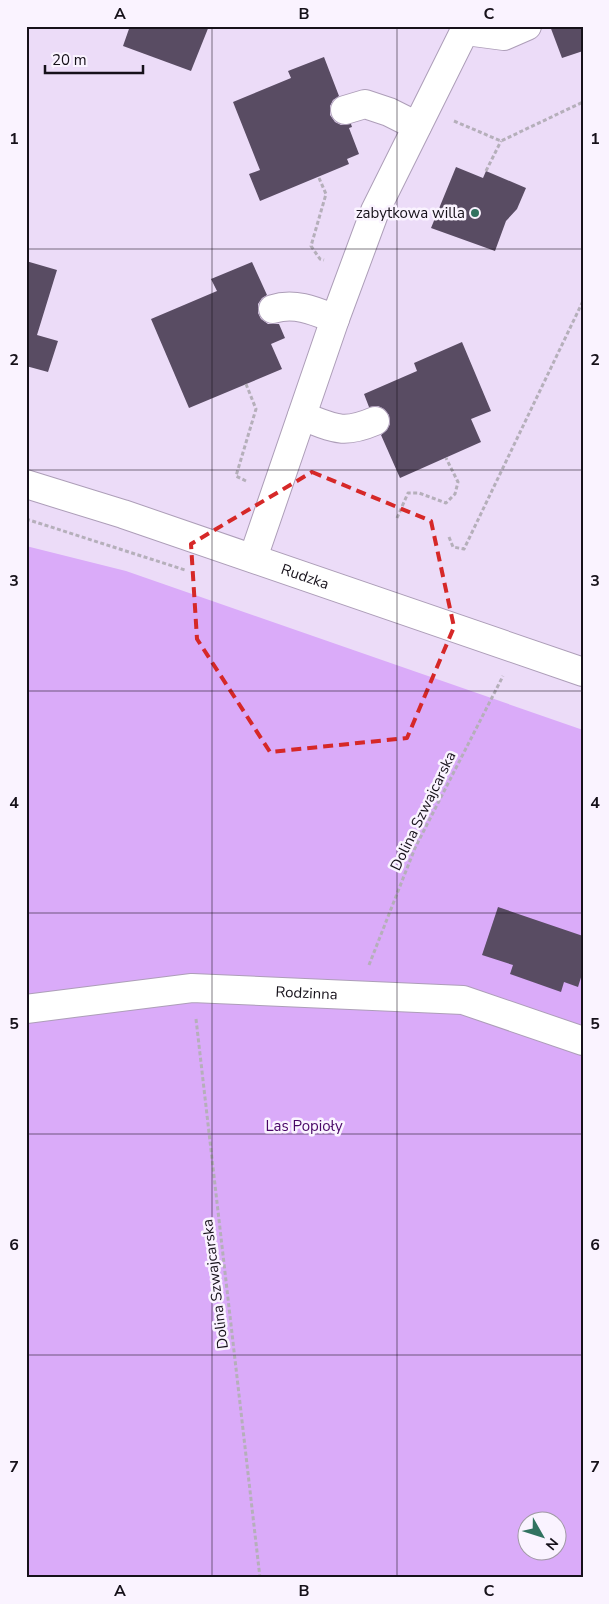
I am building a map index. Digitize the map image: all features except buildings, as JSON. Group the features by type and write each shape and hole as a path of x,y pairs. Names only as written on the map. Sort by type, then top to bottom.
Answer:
{"street":[{"path":"253,558 374,211 467,29 504,36 527,26"},
{"path":"345,110 365,104 389,112 422,118"},
{"path":"272,309 281,306 293,306 315,311 335,319"},
{"path":"302,416 338,429 358,428 375,421"},
{"name":"Rudzka","path":"26,484 115,511 583,672"},
{"name":"Rodzinna","path":"26,1009 192,988 463,1000 583,1042"}],"path":[{"path":"486,171 501,141 583,102"},
{"path":"422,118 501,141"},
{"path":"319,178 326,194 311,246 320,258 352,271"},
{"path":"449,537 453,547 464,549 583,301"},
{"path":"246,384 256,410 236,476 276,494"},
{"path":"397,518 408,493 419,493 446,503 455,494 458,482 446,458"},
{"name":"Dolina Szwajcarska","path":"356,996 415,848 504,672"},
{"name":"Dolina Szwajcarska","path":"192,988 260,1578"}],"highlighted area":[{"path":"312,472 431,521 454,627 407,738 270,752 197,639 191,544"}],"green space":[{"name":"Las Popioły","path":"26,26 583,26 583,1578 26,1578"},
{"name":"Las Popioły","path":"26,546 126,571 583,730 583,1578 26,1578"}],"place":[{"name":"zabytkowa willa","path":"475,213"}]}
